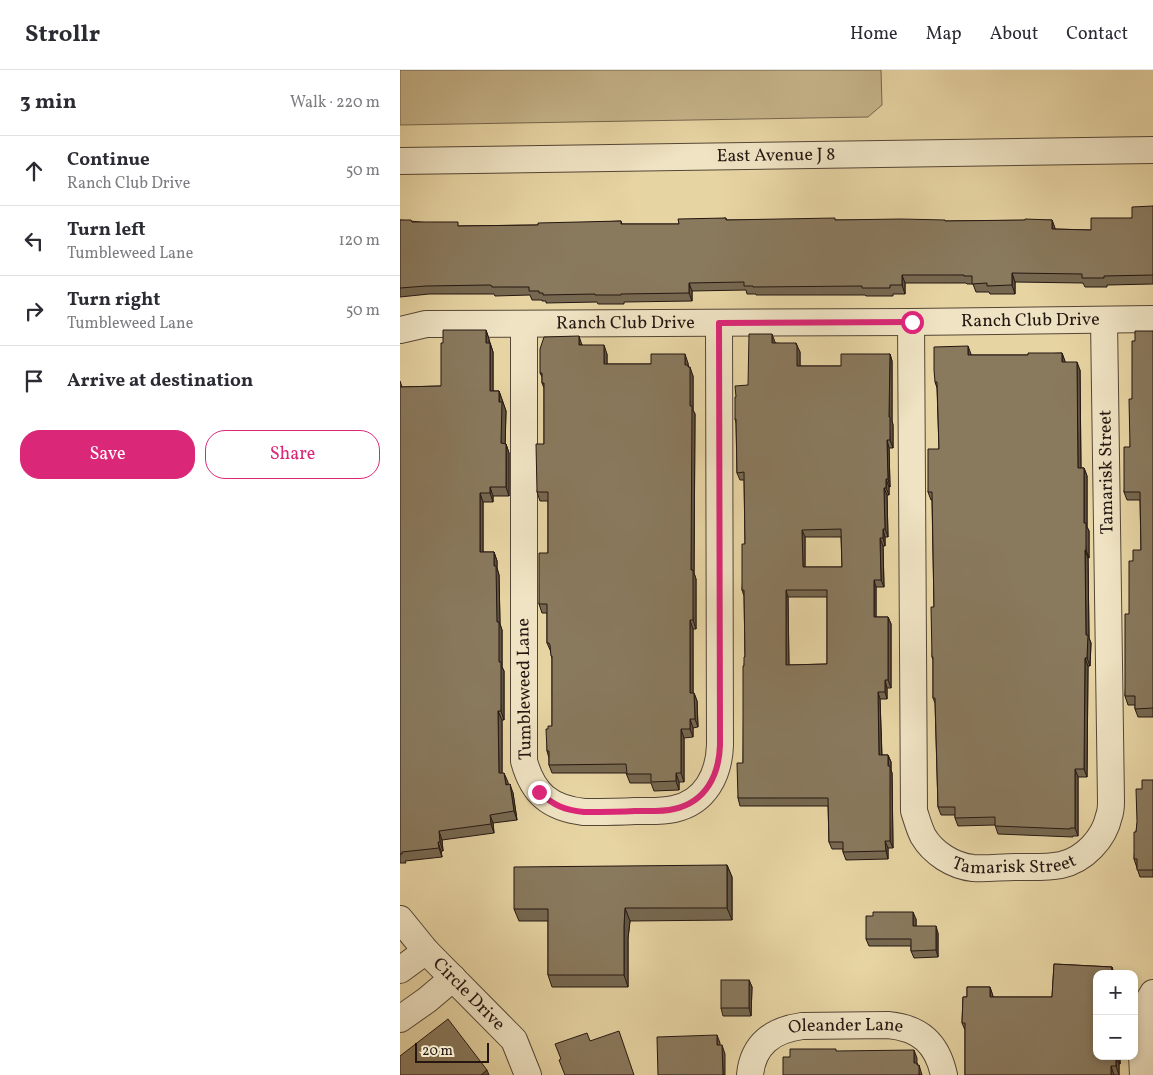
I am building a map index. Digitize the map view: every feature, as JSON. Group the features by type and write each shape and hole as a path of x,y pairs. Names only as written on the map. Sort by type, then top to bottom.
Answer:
{"street":[{"name":"East Avenue J 8","path":"400,161 1153,150"},
{"name":"Ranch Club Drive","path":"400,330 426,324 1153,319"},
{"name":"Tamarisk Street","path":"912,322 914,811 924,837 932,848 944,858 958,864 972,868 982,868 1049,867 1062,865 1086,853 1095,844 1104,831 1109,816 1111,801 1104,320"},
{"name":"Tumbleweed Lane","path":"524,324 524,761 532,783 548,801 572,811 584,812 664,811 677,808 689,803 700,795 716,773 720,745 719,323"},
{"name":"Circle Drive","path":"400,919 426,950 514,1040 528,1075"},
{"path":"400,970 426,950"},
{"path":"400,1019 453,978"},
{"path":"1143,1075 1143,1016 1146,1005 1153,993"},
{"name":"Oleander Lane","path":"750,1075 756,1053 766,1041 780,1031 802,1026 888,1025 901,1026 914,1031 924,1038 934,1049 941,1061 944,1075"}],"shaded area":[{"path":"400,70 881,70 882,105 868,117 400,125"}],"building":[{"path":"1153,206 1153,275 1082,278 1082,274 1012,273 1012,285 987,286 987,283 972,284 972,276 902,275 902,285 890,285 890,288 862,288 862,286 753,287 744,286 744,282 689,283 689,293 621,295 543,295 539,291 529,291 529,287 492,287 490,285 400,288 400,220 411,220 412,222 458,222 458,226 621,221 621,224 679,224 678,219 726,218 726,220 835,218 835,220 901,219 945,221 1025,219 1052,220 1052,229 1091,230 1091,218 1132,218 1132,207"},
{"path":"443,330 486,330 486,343 490,343 490,391 499,391 499,402 502,402 501,443 506,444 506,487 490,487 490,493 480,493 480,552 494,552 494,566 496,566 499,662 501,662 501,711 498,711 499,773 504,773 506,785 510,784 514,811 490,815 491,824 439,831 439,848 402,852 400,854 400,387 441,386 441,343 443,343"},
{"path":"1135,331 1153,331 1153,708 1135,709 1135,696 1125,696 1125,614 1129,614 1129,561 1133,561 1133,550 1141,550 1140,492 1124,492 1124,447 1130,447 1129,399 1132,399 1132,341 1135,341"},
{"path":"749,334 772,334 772,343 796,343 797,366 841,366 841,354 890,354 890,440 887,440 888,479 886,479 886,488 884,488 885,529 883,529 883,538 880,538 881,580 874,580 874,617 888,617 888,680 885,680 885,692 878,692 879,755 888,755 888,766 890,766 890,841 885,841 886,851 843,852 843,842 829,842 828,798 738,798 737,763 743,763 743,666 745,657 742,544 745,544 744,472 737,473 735,386 748,385","holes":["841,529 842,567 803,567 802,530","786,590 827,590 827,664 786,665"]},
{"path":"579,336 579,345 604,345 604,364 651,364 651,354 685,354 685,365 690,367 690,406 692,406 691,570 693,570 693,620 690,620 690,693 694,693 695,719 690,719 690,729 681,729 681,773 676,773 676,781 651,782 651,774 627,774 626,764 549,765 546,729 548,729 548,726 552,726 552,656 550,645 547,643 547,604 539,604 539,553 548,553 548,492 537,492 536,444 544,444 544,383 542,383 542,373 540,373 540,349 544,337"},
{"path":"968,346 968,355 1062,353 1062,362 1077,362 1078,468 1084,468 1086,635 1088,635 1087,658 1085,658 1084,769 1075,769 1075,828 995,826 995,817 955,818 955,807 938,807 931,607 934,607 932,492 928,492 928,449 939,449 934,347"},
{"path":"1142,780 1153,780 1153,870 1137,870 1137,859 1134,859 1134,832 1136,832 1137,822 1136,789 1142,789"},
{"path":"727,865 727,908 625,908 624,975 548,975 548,909 514,909 514,867"},
{"path":"873,912 913,912 913,926 936,926 936,950 911,951 911,939 866,939 866,916 873,916"},
{"path":"1054,964 1112,967 1112,970 1093,970 1093,1060 1116,1060 1116,1066 1111,1066 1111,1075 965,1075 965,1023 962,1023 963,997 967,997 967,987 990,987 990,997 1052,997"},
{"path":"721,980 749,980 749,1008 721,1008"},
{"path":"448,1019 487,1070 481,1075 400,1075 400,1056"},
{"path":"619,1031 634,1075 565,1075 555,1044 587,1033 590,1041"},
{"path":"717,1035 717,1045 722,1045 723,1075 658,1075 657,1037"},
{"path":"790,1049 836,1049 836,1051 914,1050 914,1063 919,1065 919,1075 783,1075 783,1057 790,1057"}],"route":[{"path":"539,792 548,801 572,811 664,811 689,803 700,795 716,773 720,745 719,323 912,322"}]}
